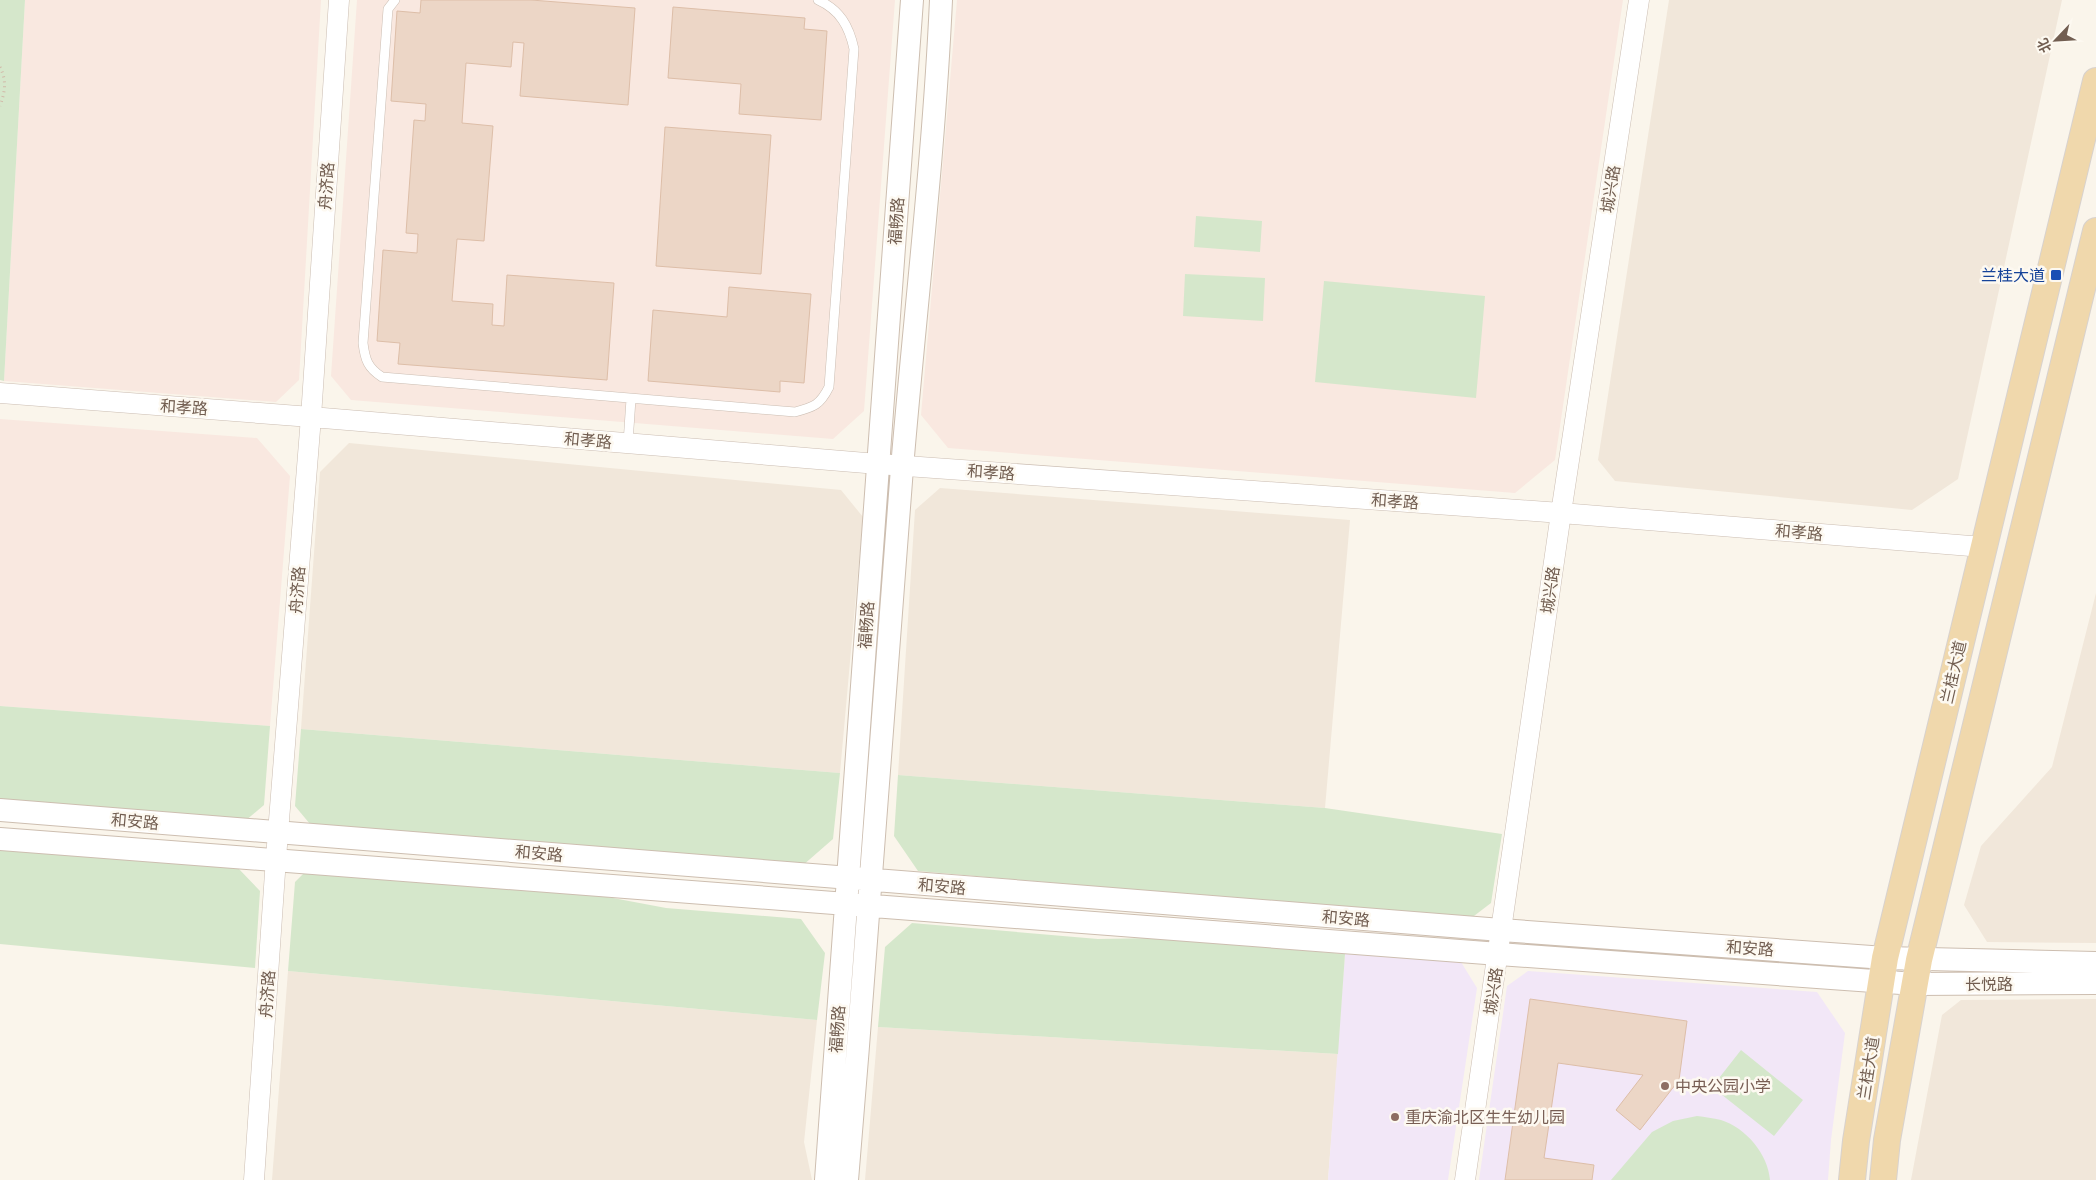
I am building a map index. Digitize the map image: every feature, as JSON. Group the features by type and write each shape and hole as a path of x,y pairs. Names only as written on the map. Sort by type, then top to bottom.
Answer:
{"main road":[{"name":"福畅路","path":"826,1180 912,0"},
{"name":"福畅路","path":"847,1180 871,906 903,466 938,71 941,0"},
{"name":"兰桂大道","path":"1852,1180 1856,1141 1884,970 1983,547 2096,81"},
{"name":"兰桂大道","path":"1883,1180 1887,1140 1917,972 2096,231"},
{"name":"和安路","path":"0,810 1501,930 1884,970"},
{"name":"和安路","path":"0,839 276,858 1499,954 1884,970"},
{"name":"长悦路","path":"1917,972 2096,963"},
{"name":"长悦路","path":"1884,970 2096,983"}],"street":[{"name":"舟济路","path":"254,1180 276,858 311,417 338,0"},
{"name":"城兴路","path":"1466,1180 1561,513 1639,0"},
{"name":"和孝路","path":"0,393 903,466 1561,513 1983,547"}],"lane":[{"path":"395,0 388,9 363,343 365,359 371,370 382,377 795,412 812,408 823,400 829,387 854,49 851,33 844,20 834,9 818,0"},
{"path":"628,443 631,399"}],"path":[{"path":"0,67 5,77 5,86 0,106"}],"shaded area":[{"path":"25,0 321,0 299,380 276,402 4,381"},
{"path":"357,0 895,0 864,411 833,439 351,400 331,376"},
{"path":"957,0 1623,0 1555,460 1515,493 948,448 921,415"},
{"path":"1669,0 2062,0 1958,479 1912,510 1615,481 1598,460"},
{"path":"0,419 257,438 290,476 270,726 0,706"},
{"path":"349,443 841,490 863,517 840,773 301,729 320,472"},
{"path":"940,488 1350,520 1325,808 898,775 915,510"},
{"path":"2096,593 2096,943 1987,942 1964,905 1981,846 2052,767"},
{"name":"重庆渝北区生生幼儿园","path":"1345,954 1461,962 1477,988 1448,1180 1328,1180"},
{"path":"288,971 817,1020 804,1142 812,1180 272,1180"},
{"name":"中央公园小学","path":"1528,971 1817,992 1845,1033 1831,1140 1828,1180 1479,1180 1507,986"},
{"path":"2096,999 2096,1180 1911,1180 1942,1015 1961,1000"},
{"path":"878,1027 1338,1054 1328,1180 865,1180"}],"green space":[{"path":"0,0 25,0 4,381 0,380"},
{"path":"1196,216 1262,221 1260,252 1194,247"},
{"path":"1185,274 1265,278 1263,321 1183,316"},
{"path":"1324,281 1485,296 1476,398 1315,382"},
{"path":"0,706 270,726 264,805 245,821 0,801"},
{"path":"301,729 840,773 833,839 802,866 310,824 295,806"},
{"path":"898,775 1325,808 1502,834 1491,903 1470,919 918,871 894,836"},
{"path":"0,850 238,868 260,891 255,968 0,944"},
{"path":"307,870 597,895 666,908 801,919 825,953 817,1020 288,971 295,882"},
{"path":"912,923 1098,939 1156,938 1345,954 1338,1054 878,1027 885,947"},
{"path":"1741,1050 1803,1100 1774,1136 1712,1087"},
{"path":"1697,1116 1721,1120 1739,1129 1747,1136 1754,1143 1765,1161 1770,1180 1611,1180 1652,1132 1673,1121"}],"building":[{"path":"421,0 531,0 635,8 628,105 520,96 524,43 513,42 511,67 466,63 462,123 493,126 484,241 457,239 452,301 493,304 492,325 504,326 507,275 614,283 607,380 398,364 400,343 377,341 383,250 417,253 418,234 406,233 414,120 425,121 426,104 391,101 397,11 420,13"},
{"path":"673,7 805,18 804,29 827,31 821,120 739,114 741,84 668,78"},
{"path":"665,127 771,135 761,274 656,266"},
{"path":"729,287 811,294 804,383 780,381 780,392 648,381 653,310 727,317"},
{"path":"1530,999 1687,1021 1679,1080 1640,1130 1616,1110 1643,1075 1558,1063 1544,1158 1594,1165 1592,1180 1505,1180"}],"place":[{"name":"兰桂大道","path":"2056,275"},
{"name":"中央公园小学","path":"1665,1086"},
{"name":"重庆渝北区生生幼儿园","path":"1395,1117"}]}
